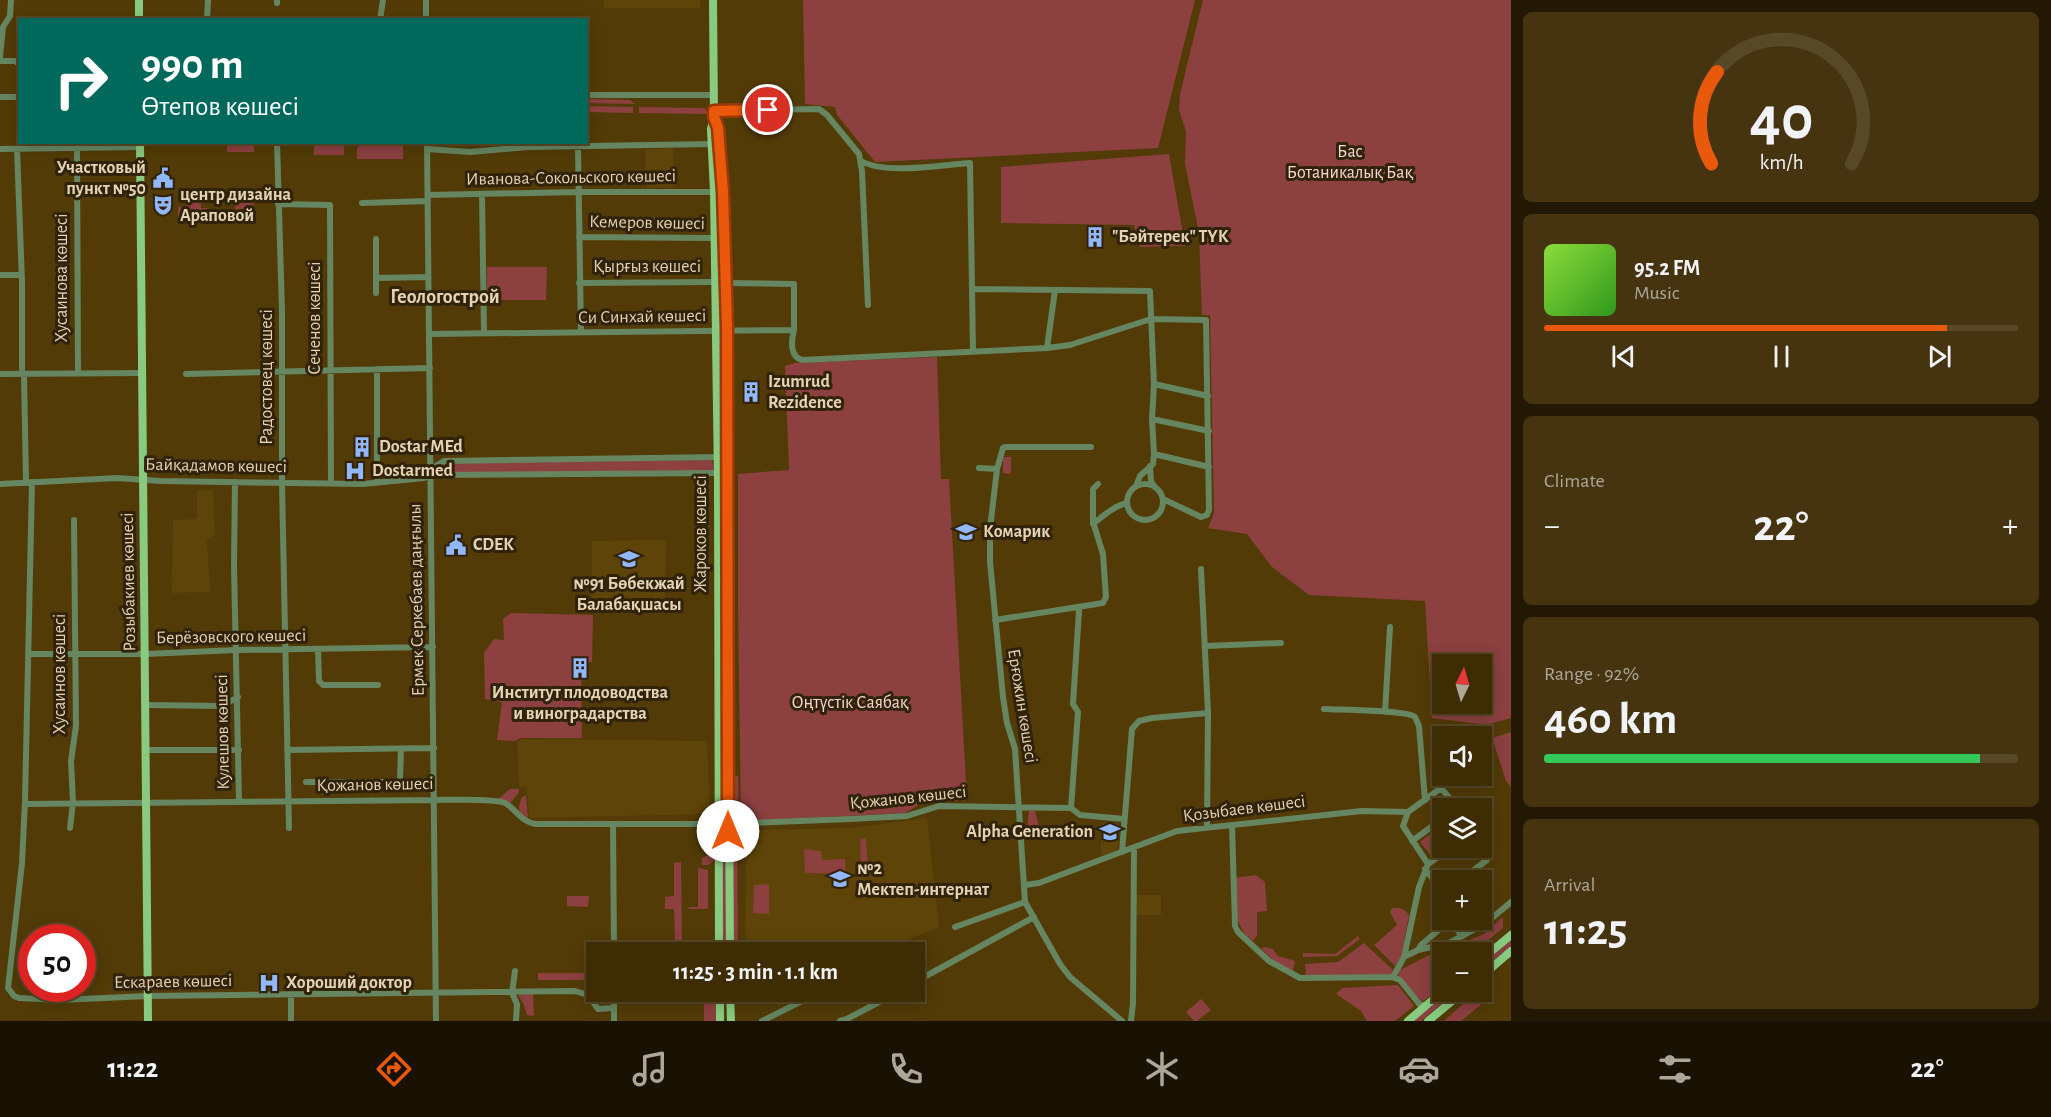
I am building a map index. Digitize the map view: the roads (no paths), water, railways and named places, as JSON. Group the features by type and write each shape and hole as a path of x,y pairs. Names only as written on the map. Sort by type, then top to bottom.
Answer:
{"main road":[{"path":"139,0 139,18"},
{"name":"Жароков көшесі","path":"713,0 714,114 711,144 722,457"},
{"name":"Жароков көшесі","path":"714,114 718,128 723,192 727,331 722,457 719,942"},
{"name":"Розыбакиев көшесі","path":"140,145 148,1021"},
{"name":"Жароков көшесі","path":"722,582 730,942"},
{"path":"1492,951 1511,935"},
{"path":"1492,967 1511,951"},
{"path":"1408,1021 1432,1001"},
{"path":"720,1002 720,1021"},
{"path":"730,1002 731,1021"},
{"path":"1428,1021 1451,1002"}],"street":[{"path":"11,0 10,16 3,27 0,59 18,63"},
{"path":"207,18 208,0"},
{"path":"380,18 383,0"},
{"path":"426,0 426,18"},
{"path":"588,95 714,95"},
{"path":"0,97 18,97"},
{"path":"714,114 819,109 827,115 859,154 868,305"},
{"name":"Радостовец көшесі","path":"277,144 289,828"},
{"path":"427,146 470,152 528,147 711,144"},
{"path":"0,149 140,145"},
{"name":"Ермек Серкебаев даңғылы","path":"427,146 436,1021"},
{"path":"578,147 581,332"},
{"path":"0,987 8,988 22,863 29,654 29,482 23,374 17,148"},
{"name":"Хусаинова көшесі","path":"77,148 78,372"},
{"path":"861,161 870,166 885,168 970,163 973,351"},
{"name":"Иванова-Сокольского көшесі","path":"362,203 482,194 714,192"},
{"path":"482,194 484,333"},
{"name":"Сеченов көшесі","path":"278,204 330,205 332,483"},
{"name":"Кемеров көшесі","path":"579,237 715,238"},
{"path":"376,239 376,293"},
{"path":"0,275 21,275"},
{"path":"376,278 428,277"},
{"name":"Қырғыз көшесі","path":"579,283 715,282"},
{"path":"726,284 794,284 794,355 802,360 1047,348 1070,345 1151,319 1206,320 1209,510 1205,517 1163,499"},
{"path":"973,289 1150,291 1154,454 1153,464 1150,466 1140,476 1136,486 1129,493 1127,503 1136,518 1149,519 1161,510 1163,499 1151,482 1150,466"},
{"path":"1047,348 1055,290"},
{"name":"Си Синхай көшесі","path":"429,334 794,330"},
{"path":"186,374 430,368"},
{"path":"377,369 377,478"},
{"path":"0,374 143,373"},
{"path":"1154,384 1208,396"},
{"path":"1152,419 1209,431"},
{"name":"Ерғожин көшесі","path":"1091,447 1005,447 1001,451 990,529 990,562 1007,723 1015,749 1025,902 1060,964 1070,977 1122,1021"},
{"path":"1154,454 1209,467"},
{"name":"Байқадамов көшесі","path":"431,475 437,465 444,461 722,457"},
{"path":"492,460 492,473"},
{"path":"979,468 997,469"},
{"name":"Байқадамов көшесі","path":"0,484 93,478 377,483 431,475 492,473 722,473"},
{"name":"Кулешов көшесі","path":"235,482 234,566 239,801"},
{"path":"995,620 1103,603 1106,597 1103,554 1093,524 1093,489 1098,484"},
{"path":"1136,486 1145,484 1154,486"},
{"path":"1093,524 1112,510 1127,503"},
{"name":"Хусаинов көшесі","path":"70,828 73,802 71,761 75,741 74,520"},
{"path":"1201,569 1208,713 1207,827"},
{"path":"1071,808 1078,712 1073,704 1079,611"},
{"path":"1385,712 1389,627"},
{"path":"1206,646 1281,643"},
{"name":"Берёзовского көшесі","path":"29,654 146,654 433,647"},
{"path":"318,650 319,681 323,686 378,685"},
{"path":"146,705 222,705 238,697"},
{"path":"1324,709 1385,712 1410,715 1416,718 1419,726 1425,800"},
{"path":"1122,852 1132,729 1139,721 1152,718 1208,713"},
{"path":"287,750 434,748"},
{"path":"147,750 238,750"},
{"path":"306,782 398,782 400,780 401,750"},
{"path":"1432,874 1403,826 1408,812 1441,788 1450,798"},
{"name":"Қожанов көшесі","path":"25,804 147,801 434,800 500,802 508,805 522,819 535,824 728,824 907,816 939,806 1071,808 1080,815 1124,819"},
{"name":"Қозыбаев көшесі","path":"1025,885 1039,884 1177,831 1362,811 1408,812"},
{"path":"613,824 614,942"},
{"path":"1232,825 1235,926 1263,956 1280,969 1300,978 1395,978 1423,1008"},
{"path":"1413,841 1432,827"},
{"path":"1131,1021 1134,848"},
{"path":"1395,978 1404,957 1427,867 1438,858"},
{"path":"1476,870 1488,858"},
{"path":"955,927 1025,902"},
{"path":"1404,957 1418,950 1449,943 1486,923 1511,902"},
{"path":"925,977 1034,918"},
{"path":"1418,950 1448,922 1453,922 1461,936"},
{"path":"515,971 512,993 517,1004 516,1021"},
{"name":"Ескараев көшесі","path":"8,988 14,996 20,998 60,1000 148,996 580,992 588,995 598,1009 614,1008"},
{"path":"291,995 291,1021"},
{"path":"614,1002 614,1021"},
{"path":"762,1021 800,1002"},
{"path":"840,1021 879,1002"}],"place":[{"name":"Участковый пункт №50","path":"163,178"},
{"name":"центр дизайна Араповой","path":"163,205"},
{"name":"\"Бәйтерек\" ТҮК","path":"1095,237"},
{"name":"Izumrud Rezidence","path":"751,392"},
{"name":"Dostar MEd","path":"362,447"},
{"name":"Dostarmed","path":"355,471"},
{"name":"Комарик","path":"966,532"},
{"name":"CDEK","path":"456,545"},
{"name":"№91 Бөбекжай Балабақшасы","path":"629,559"},
{"name":"Институт плодоводства и виноградарства","path":"580,668"},
{"name":"Alpha Generation","path":"1110,832"},
{"name":"№2 Мектеп-интернат","path":"840,879"},
{"name":"Хороший доктор","path":"269,983"}],"district":[{"name":"Геологострой","path":"445,297"}],"park label":[{"name":"Бас Ботаникалық Бақ","path":"1350,162"},
{"name":"Оңтүстік Саябақ","path":"850,703"}]}
